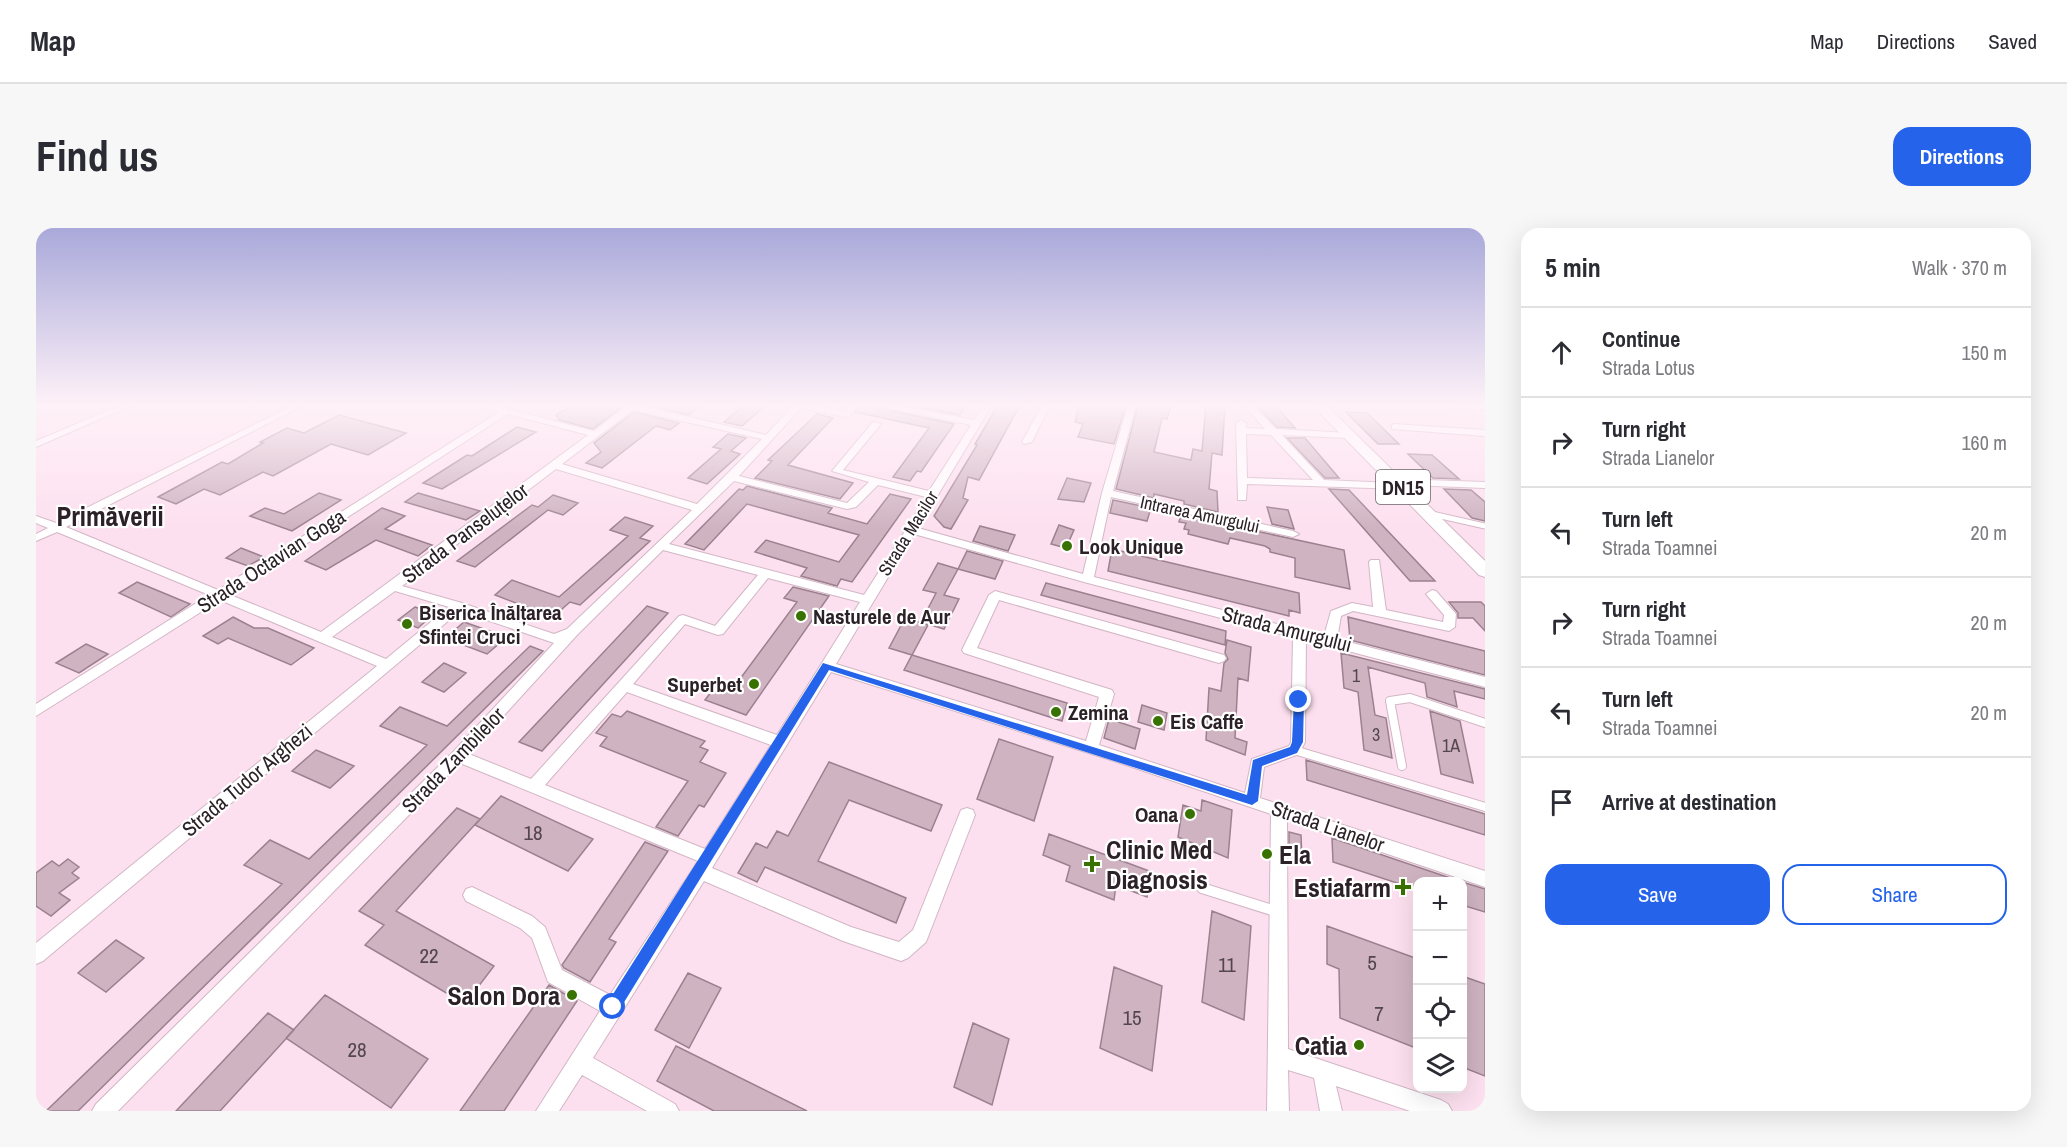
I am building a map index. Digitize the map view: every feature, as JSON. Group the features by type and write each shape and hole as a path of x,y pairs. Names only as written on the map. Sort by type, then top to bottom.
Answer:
{"main road":[{"name":"DN15","path":"1360,446 1484,568"}],"street":[{"path":"36,538 219,446"},
{"name":"Strada Octavian Goga","path":"36,711 452,446"},
{"name":"Strada Panseluțelor","path":"322,638 579,446"},
{"name":"Strada Zambilelor","path":"103,1111 458,756 573,631 732,477 760,446"},
{"path":"858,446 837,471 931,495"},
{"name":"Strada Macilor","path":"547,1111 704,864 961,446"},
{"path":"1088,579 1107,493 1120,446"},
{"path":"1242,446 1242,498"},
{"path":"1285,446 1322,483"},
{"path":"554,465 698,508"},
{"path":"732,477 846,506 852,505 876,481"},
{"path":"1242,481 1485,485"},
{"path":"1459,484 1485,492"},
{"name":"Intrarea Amurgului","path":"1107,493 1293,534"},
{"path":"36,519 386,664"},
{"name":"Strada Amurgului","path":"909,529 1088,579 1300,632 1485,682"},
{"path":"662,546 867,600"},
{"path":"1375,562 1380,611"},
{"path":"534,786 683,619 718,631 766,573"},
{"path":"393,587 458,606 554,639 573,631"},
{"path":"1330,640 1335,614 1352,607 1449,627 1450,614 1432,594"},
{"path":"1091,749 1107,694 969,650 995,595 1219,658"},
{"name":"Strada Tudor Arghezi","path":"36,955 458,606"},
{"path":"1252,801 1257,763 1294,750 1298,742 1300,632"},
{"name":"Strada Lianelor","path":"827,666 1252,801 1485,879"},
{"path":"624,686 780,742"},
{"path":"458,756 534,786 704,864 849,935 901,952 920,936 967,815"},
{"path":"1278,1111 1279,810"},
{"path":"472,895 526,922 539,933 555,976 613,1007"},
{"path":"1278,1056 1441,1111"},
{"path":"578,1061 668,1111"},
{"path":"1323,1072 1331,1111"}],"lane":[{"path":"1430,514 1485,526"},
{"path":"1401,766 1390,701 1410,698 1485,723"},
{"path":"1294,750 1485,807"},
{"path":"1202,888 1280,913"}],"building":[{"path":"258,446 327,446 273,476 263,472 220,495 204,489 176,504 158,497 222,462 228,464"},
{"path":"338,446 383,446 368,455"},
{"path":"487,446 513,446 442,489 423,483 467,455 472,456"},
{"path":"596,446 630,446 602,468 586,463 601,452"},
{"path":"737,446 731,451 740,454 707,484 688,478 721,449 713,447"},
{"path":"783,446 806,446 788,465 853,483 840,499 755,478 772,461 768,460"},
{"path":"916,446 939,446 921,472 917,471 910,481 893,477"},
{"path":"976,446 997,446 979,480 968,477 963,498 968,500 951,529 944,527 934,516"},
{"path":"1127,446 1155,446 1154,452 1191,460 1193,449 1202,451 1202,446 1223,446 1222,455 1212,453 1209,489 1217,491 1218,512 1154,494 1154,498 1116,489"},
{"path":"1295,446 1312,446 1339,478 1325,478"},
{"path":"1408,454 1432,455 1459,479 1433,478"},
{"path":"1067,478 1091,483 1084,502 1058,499"},
{"path":"747,486 832,508 828,513 867,524 890,494 911,499 852,582 841,579 837,586 801,576 807,568 755,552 766,540 839,562 859,535 747,504 704,550 685,544 739,489 743,490"},
{"path":"1329,489 1349,490 1435,581 1410,581"},
{"path":"1444,489 1471,490 1485,502 1485,521 1472,518"},
{"path":"319,493 341,500 292,531 250,516 265,508 284,514"},
{"path":"418,493 480,511 466,520 405,502"},
{"path":"553,495 578,503 563,515 548,510 475,567 457,561 532,505 538,507"},
{"path":"1113,500 1151,508 1147,521 1110,513"},
{"path":"1267,507 1288,510 1294,529 1272,524"},
{"path":"382,508 405,516 385,529 432,545 418,556 376,540 326,570 305,561"},
{"path":"1181,515 1344,550 1350,589 1295,577 1295,558 1270,552 1270,549 1265,546 1230,538 1228,544 1188,534 1189,530 1184,529 1186,523 1179,522"},
{"path":"625,517 653,526 640,538 650,541 580,605 570,602 553,617 495,595 512,580 559,597 628,536 610,530"},
{"path":"1059,525 1074,530 1066,548 1051,544"},
{"path":"980,526 1015,535 1008,551 973,541"},
{"path":"241,548 264,557 248,566 226,558"},
{"path":"1112,549 1299,593 1300,613 1289,610 1289,616 1108,571"},
{"path":"967,551 1003,561 995,579 958,569"},
{"path":"938,563 958,569 944,595 959,599 944,629 921,622 936,593 923,590"},
{"path":"137,582 190,604 171,617 119,593"},
{"path":"1046,583 1226,631 1225,645 1041,595"},
{"path":"793,587 829,596 746,715 705,700 719,682 734,687 797,602 784,598"},
{"path":"1449,602 1481,602 1485,606 1485,631 1473,618 1458,618 1458,613"},
{"path":"647,606 668,613 542,751 519,742"},
{"path":"415,607 434,614 418,628 398,620"},
{"path":"233,617 254,628 268,628 314,648 291,665 228,638 218,644 203,636"},
{"path":"1348,617 1485,651 1485,675 1350,640"},
{"path":"905,618 928,625 912,655 889,648"},
{"path":"464,622 507,637 487,654 445,638"},
{"path":"1227,640 1251,647 1248,681 1238,678 1235,738 1247,742 1245,755 1206,740 1209,688 1221,691 1224,663 1228,659 1225,653"},
{"path":"86,644 108,654 79,673 56,663"},
{"path":"530,646 543,651 78,1111 46,1111 282,884 244,865 270,840 309,859 427,745 380,726 400,707 447,726"},
{"path":"1341,653 1485,689 1485,699 1454,691 1457,707 1427,697 1425,683 1368,667 1375,715 1386,718 1392,758 1364,750 1358,692 1344,688"},
{"path":"912,655 1067,703 1062,721 904,670"},
{"path":"444,663 466,673 444,692 422,682"},
{"path":"1142,705 1167,713 1164,730 1138,722"},
{"path":"627,711 705,741 700,747 708,750 700,762 726,773 704,807 699,805 678,836 656,827 688,781 600,746 607,737 596,733 612,714 621,717"},
{"path":"1430,711 1460,721 1473,783 1441,774"},
{"path":"1109,719 1140,729 1135,749 1104,738"},
{"path":"999,739 1053,757 1034,821 977,799"},
{"path":"316,750 354,766 330,788 292,771"},
{"path":"1306,760 1485,814 1485,835 1307,780"},
{"path":"829,762 942,805 931,831 849,800 818,861 906,898 896,923 765,867 757,882 738,873 756,843 767,848 777,831 788,836"},
{"path":"501,796 593,839 568,871 475,825"},
{"path":"1202,800 1232,810 1228,858 1178,837 1183,805 1201,811"},
{"path":"457,808 480,819 396,911 494,966 465,1004 365,945 384,925 359,911"},
{"path":"1289,832 1301,835 1302,860 1289,856"},
{"path":"1049,834 1152,872 1147,897 1116,885 1114,900 1066,881 1070,866 1043,855"},
{"path":"1332,838 1447,877 1413,877 1413,888 1333,862"},
{"path":"645,842 668,851 609,939 616,942 590,982 562,965"},
{"path":"68,859 79,867 72,873 79,878 59,893 70,900 51,916 36,906 36,873 52,861 59,866"},
{"path":"1467,884 1485,889 1485,912 1467,907"},
{"path":"1212,911 1251,926 1244,1020 1202,1002"},
{"path":"1327,926 1413,957 1413,1047 1340,1018 1339,969 1327,964"},
{"path":"116,940 144,958 106,992 78,973"},
{"path":"1114,967 1162,986 1152,1071 1100,1048"},
{"path":"688,973 721,988 689,1048 655,1030"},
{"path":"1467,978 1485,984 1485,1076 1467,1069"},
{"path":"549,985 577,1001 504,1111 460,1111"},
{"path":"325,995 428,1059 391,1108 286,1038"},
{"path":"268,1013 294,1030 220,1111 176,1111"},
{"path":"973,1023 1009,1039 992,1105 954,1087"},
{"path":"676,1046 807,1111 714,1111 657,1081"}],"place":[{"name":"Look Unique","path":"1067,546"},
{"name":"Nasturele de Aur","path":"801,616"},
{"name":"Biserica Înălțarea Sfintei Cruci","path":"407,624"},
{"name":"Superbet","path":"754,684"},
{"name":"Zemina","path":"1056,712"},
{"name":"Eis Caffe","path":"1158,721"},
{"name":"Oana","path":"1190,814"},
{"name":"Ela","path":"1267,854"},
{"name":"Clinic Med Diagnosis","path":"1092,864"},
{"name":"Estiafarm","path":"1403,887"},
{"name":"Salon Dora","path":"572,995"},
{"name":"Catia","path":"1359,1045"}],"district":[{"name":"Primăverii","path":"110,516"}],"route":[{"path":"613,1007 709,858 827,666 1252,801 1254,772 1257,763 1294,750 1298,742 1299,700"}]}
